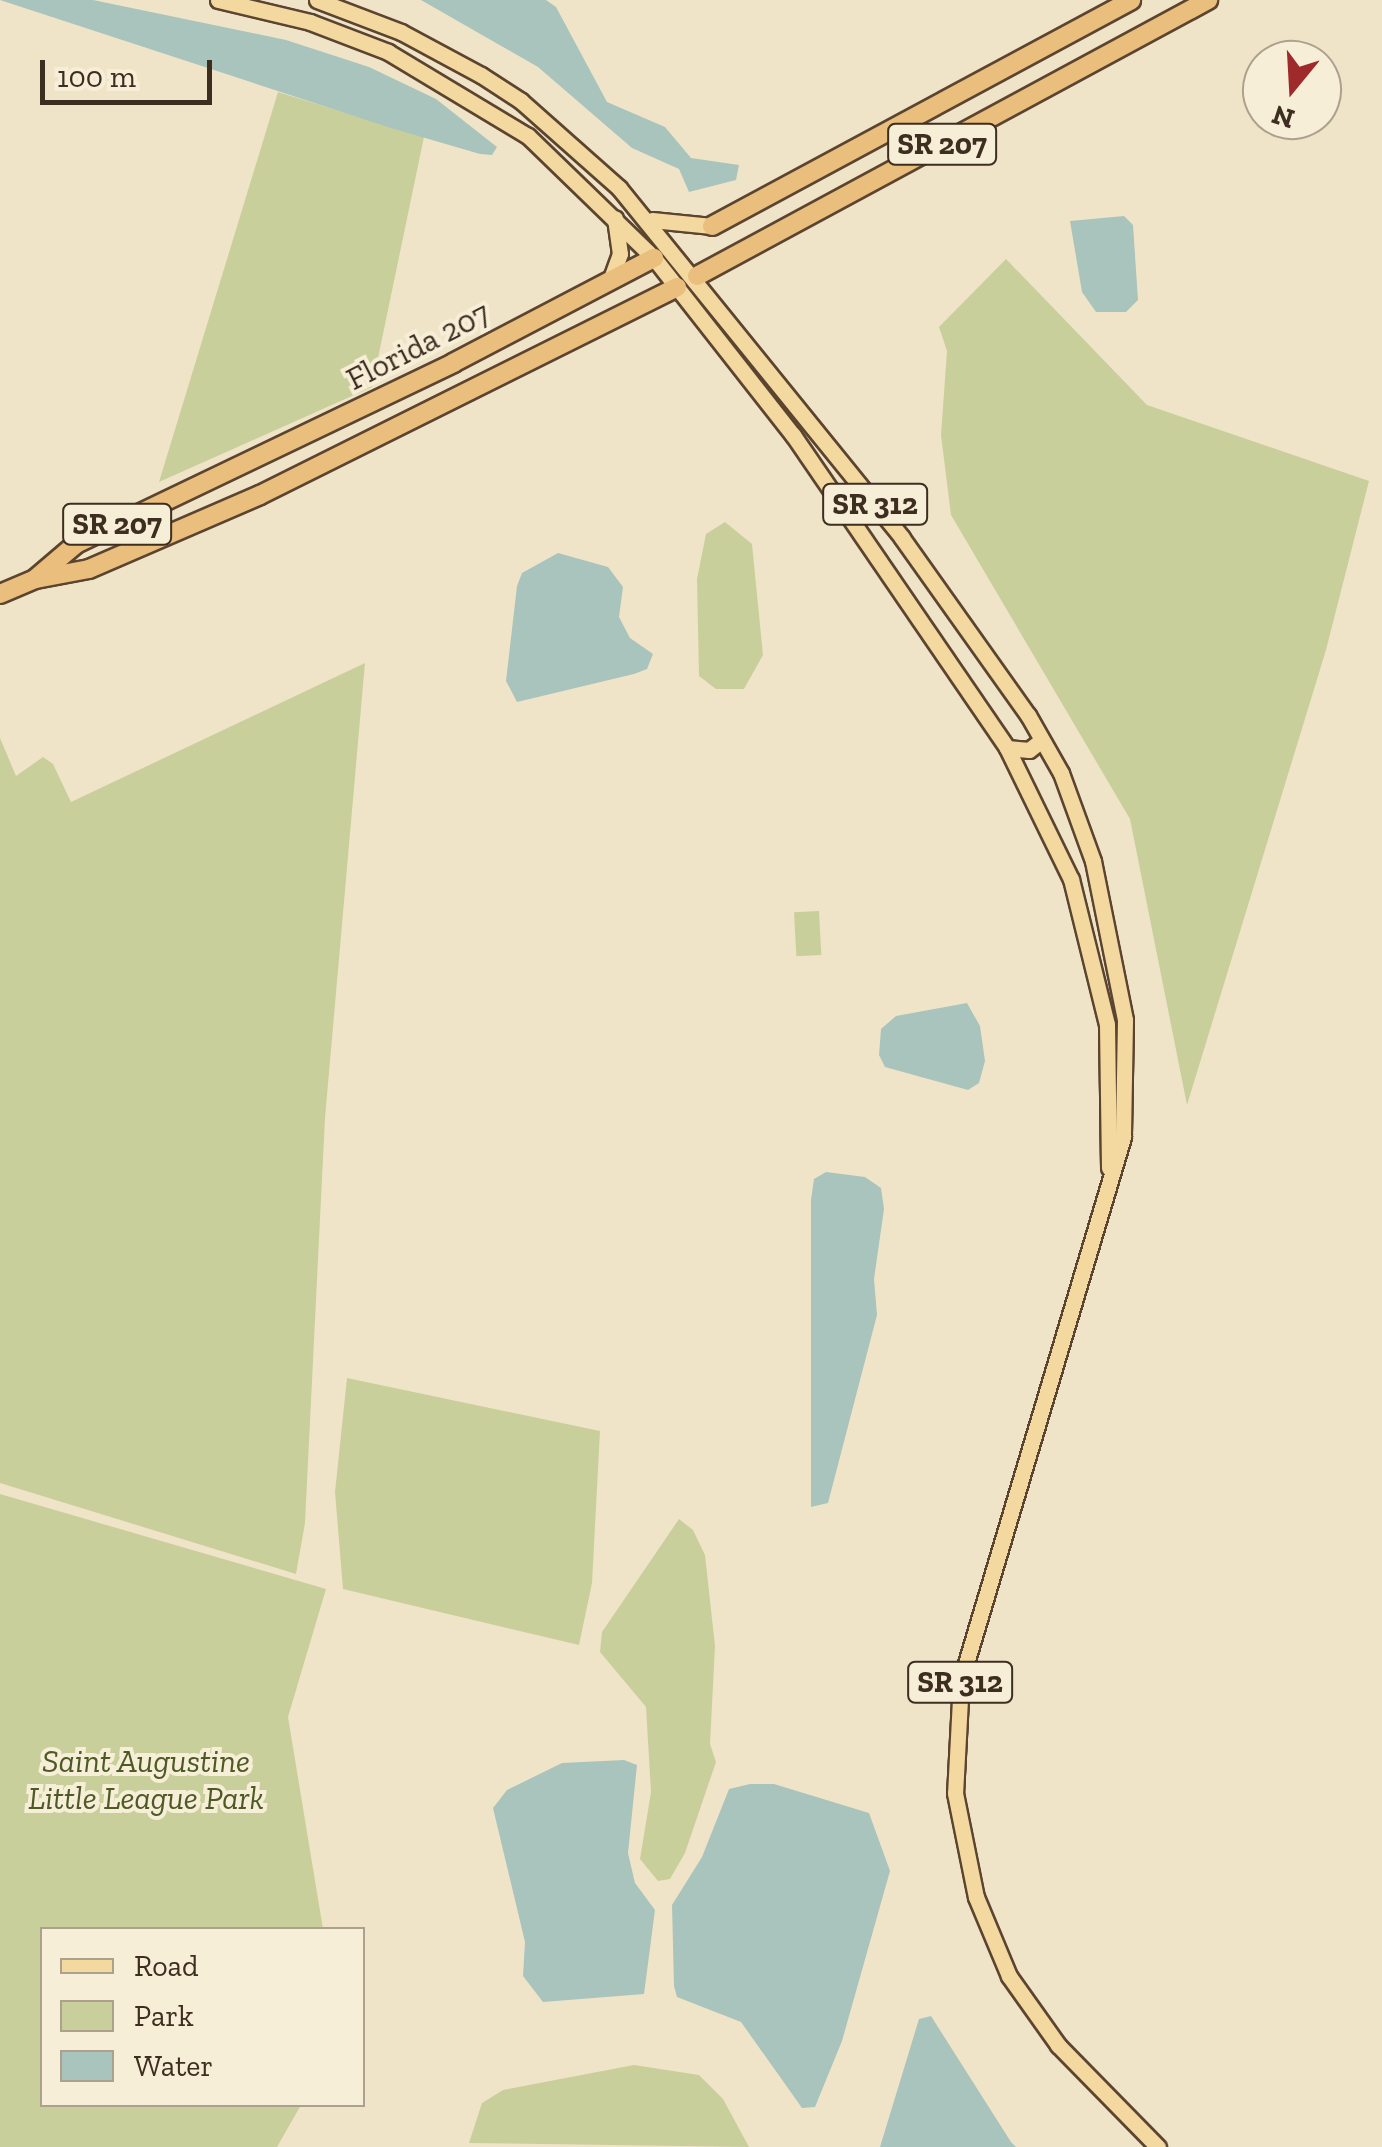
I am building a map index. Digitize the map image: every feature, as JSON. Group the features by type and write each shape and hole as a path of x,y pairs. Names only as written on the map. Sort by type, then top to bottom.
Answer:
{"highway":[{"name":"SR 207","path":"712,226 1130,0"},
{"name":"SR 207","path":"697,276 1208,0"},
{"name":"Florida 207","path":"36,578 76,544 654,258"},
{"name":"SR 207","path":"0,594 36,578 89,569 260,495 677,287"}],"main road":[{"name":"SR 312","path":"218,0 348,35 461,90 528,136 654,258 793,435 1008,748 1071,878 1088,934 1107,1024 1109,1174"},
{"name":"SR 312","path":"317,0 440,53 521,102 645,216 697,276 902,538 1042,740 1093,861 1124,1020 1123,1138 1109,1174 961,1680 955,1793 976,1897 1009,1976 1058,2046 1158,2147"},
{"path":"254,8 266,1 338,22 357,14"},
{"path":"645,216 662,225 712,226"},
{"path":"610,281 620,254 615,218"},
{"name":"SR 207","path":"654,258 712,226"},
{"name":"SR 207","path":"677,287 697,276"},
{"path":"1008,748 1029,750 1042,740"}],"green space":[{"path":"278,92 424,137 372,387 159,482"},
{"path":"1006,259 1147,405 1369,481 1326,650 1187,1105 1130,819 951,515 941,435 947,351 939,327"},
{"path":"725,522 752,544 763,655 744,689 716,689 699,676 697,579 706,534"},
{"path":"365,663 325,1118 305,1523 296,1574 0,1483 0,738 16,776 43,757 53,764 71,802"},
{"path":"819,911 821,955 796,956 794,912"},
{"path":"347,1378 600,1431 592,1583 579,1645 343,1589 335,1492"},
{"name":"Saint Augustine Little League Park","path":"0,1494 326,1589 288,1717 323,1927 40,1927 40,2107 300,2107 277,2147 0,2147"},
{"path":"679,1519 693,1530 705,1555 715,1646 710,1744 716,1762 685,1853 670,1879 658,1881 640,1859 651,1792 646,1707 600,1652 602,1632"},
{"path":"634,2065 699,2075 723,2099 749,2147 469,2143 482,2103 503,2090"}],"water":[{"path":"0,0 93,0 286,40 369,67 436,99 497,147 492,155 480,154 391,128"},
{"path":"421,0 546,0 556,7 607,102 665,127 691,158 739,165 736,180 689,192 679,169 632,148 538,67"},
{"path":"1124,216 1133,225 1138,300 1126,312 1096,312 1082,292 1070,221"},
{"path":"558,553 608,567 623,587 619,617 630,638 653,654 647,669 634,674 517,702 506,681 517,586 522,573"},
{"path":"967,1003 980,1026 985,1061 979,1083 968,1090 885,1067 879,1055 881,1029 896,1016"},
{"path":"826,1172 865,1177 881,1188 884,1209 874,1279 877,1315 828,1503 811,1507 811,1200 814,1179"},
{"path":"624,1760 637,1765 628,1853 635,1883 655,1910 644,1994 543,2002 523,1976 525,1942 493,1808 507,1790 562,1763"},
{"path":"774,1784 869,1813 890,1871 842,2041 815,2107 802,2108 741,2022 677,1997 674,1986 672,1905 702,1857 729,1789"},
{"path":"931,2016 1016,2147 880,2147 919,2019"}]}
